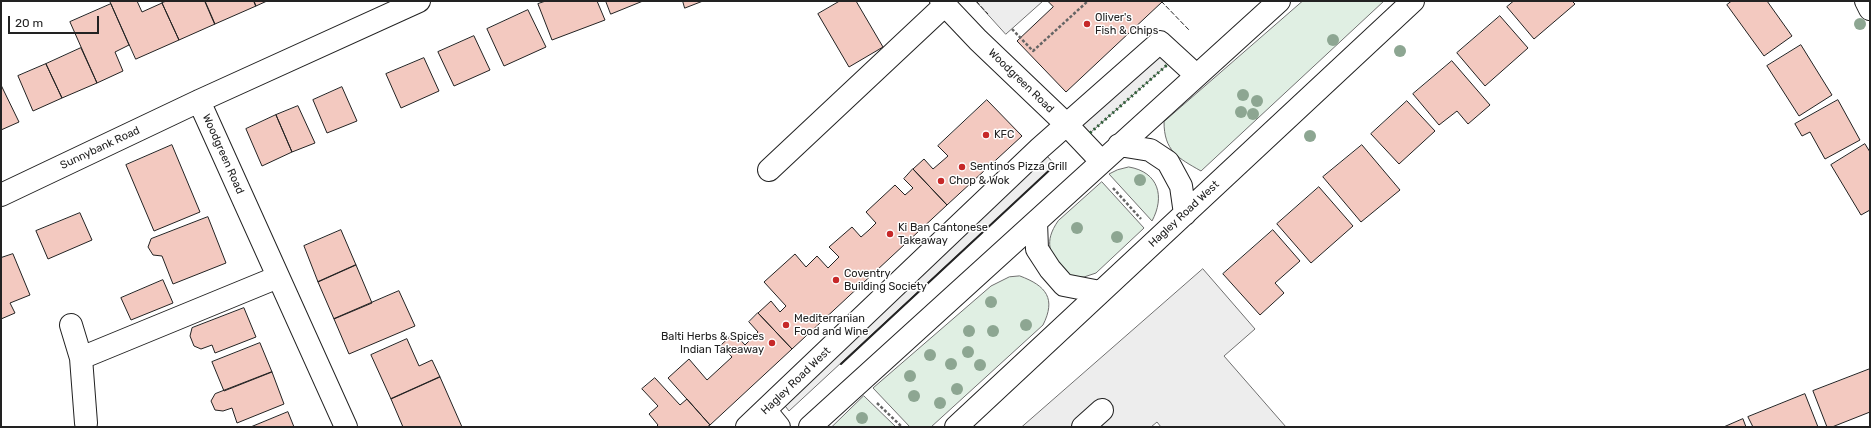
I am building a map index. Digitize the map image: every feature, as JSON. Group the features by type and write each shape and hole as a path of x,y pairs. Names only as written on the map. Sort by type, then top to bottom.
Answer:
{"main road":[{"name":"Woodgreen Road","path":"346,427 199,101 419,1"},
{"path":"810,427 1101,161 1279,1"},
{"name":"Hagley Road West","path":"956,427 1413,1"},
{"path":"1866,1 1870,9"},
{"name":"Woodgreen Road","path":"943,3 978,40 1066,124 1101,161"},
{"path":"768,170 943,3"},
{"name":"Hagley Road West","path":"747,427 773,419 1066,124 1160,42 1196,75"},
{"name":"Sunnybank Road","path":"1,195 199,101"},
{"path":"1119,145 1150,150 1168,162 1182,186 1184,214"},
{"path":"1036,222 1037,249 1050,269 1064,285 1100,292"},
{"path":"81,358 278,277"},
{"path":"71,325 81,358 86,423"},
{"path":"1083,427 1102,410"}],"path":[{"path":"1012,29 1033,51 1088,1"},
{"path":"1111,186 1146,224"},
{"path":"875,401 902,427"}],"green space":[{"path":"1303,1 1384,1 1201,171 1179,157 1170,147 1167,140 1164,122"},
{"path":"1129,167 1147,174 1157,187 1158,203 1152,221 1109,174"},
{"path":"1102,182 1144,228 1096,273 1084,277 1071,277 1060,273 1051,253 1050,247 1053,229 1058,221"},
{"path":"1020,276 1037,284 1046,294 1049,301 1049,308 1043,325 931,427 910,427 873,388 991,286 1009,277"},
{"path":"864,396 896,427 832,427"}],"shaded area":[{"path":"976,1 1043,1 1006,34"},
{"path":"1160,42 1176,57 1090,133 1074,117"},
{"path":"1040,148 1055,165 789,411 779,398"},
{"path":"1203,269 1255,329 1224,356 1286,427 1161,427 1157,422 1151,427 1022,427"}],"building":[{"path":"110,1 137,1 142,12 162,3 179,40 136,59"},
{"path":"167,1 205,1 215,24 179,40 162,3"},
{"path":"205,1 254,1 256,6 215,24"},
{"path":"254,1 267,1 256,6"},
{"path":"546,1 597,1 605,20 552,40 538,4"},
{"path":"606,1 643,1 611,14"},
{"path":"683,1 703,1 685,8"},
{"path":"840,1 856,1 883,47 849,67 818,14"},
{"path":"1048,1 1162,2 1066,92 1017,41 1053,7"},
{"path":"1514,1 1572,1 1575,4 1534,39 1507,7"},
{"path":"1732,1 1767,1 1792,36 1764,56 1727,5"},
{"path":"111,4 129,45 115,52 123,71 97,83 70,22"},
{"path":"528,10 546,47 504,66 487,29"},
{"path":"1500,16 1528,48 1485,86 1457,53"},
{"path":"474,36 490,70 454,86 438,52"},
{"path":"1801,45 1832,95 1799,116 1767,66"},
{"path":"81,48 97,83 62,98 46,64"},
{"path":"424,58 439,91 401,108 386,74"},
{"path":"1452,61 1490,105 1468,124 1457,111 1439,125 1413,94"},
{"path":"46,64 62,98 33,111 18,76"},
{"path":"1,85 19,122 1,130"},
{"path":"342,87 357,121 327,133 313,100"},
{"path":"987,100 1022,136 947,205 913,169 924,159 933,169 948,156 938,146"},
{"path":"1838,100 1860,140 1825,159 1810,132 1802,136 1795,124"},
{"path":"1407,101 1435,131 1399,164 1371,134"},
{"path":"298,106 315,143 292,152 276,115"},
{"path":"276,115 292,152 262,166 246,129"},
{"path":"1865,144 1870,152 1870,210 1861,215 1831,165"},
{"path":"172,145 200,212 154,231 126,165"},
{"path":"1362,145 1400,190 1361,222 1323,177"},
{"path":"913,169 947,205 792,349 758,313 771,301 780,312 786,306 764,282 795,254 806,267 817,256 828,268 839,257 829,247 852,227 861,237 869,230 876,223 866,212 895,185 905,195 913,188 904,179"},
{"path":"1319,187 1353,226 1311,263 1277,224"},
{"path":"80,213 92,240 48,259 36,231"},
{"path":"208,217 226,263 173,284 162,256 153,255 148,247 151,239"},
{"path":"341,230 356,265 318,282 304,246"},
{"path":"1273,230 1300,261 1275,283 1284,293 1260,315 1223,274"},
{"path":"13,254 30,295 10,303 15,313 1,319 1,258"},
{"path":"356,265 372,303 334,319 318,282"},
{"path":"163,280 173,303 131,320 121,298"},
{"path":"399,291 415,326 349,354 334,319"},
{"path":"244,308 256,337 215,353 212,345 201,349 194,346 190,336 192,328"},
{"path":"758,313 792,349 710,425 668,378 689,359 707,380 732,357 721,345 734,333 745,345 758,332 749,322"},
{"path":"407,339 419,366 432,360 440,377 391,399 371,355"},
{"path":"260,343 272,372 224,391 212,362"},
{"path":"1870,369 1870,412 1832,427 1827,427 1813,391"},
{"path":"272,372 284,404 237,423 232,408 223,411 215,410 211,401 215,394"},
{"path":"440,377 462,427 403,427 391,399"},
{"path":"655,378 680,405 687,399 710,425 707,427 656,427 658,425 649,414 658,406 642,389"},
{"path":"1805,394 1818,427 1753,427 1748,417"},
{"path":"288,412 294,427 251,427"},
{"path":"1743,419 1746,427 1724,427"}],"hedge":[{"path":"1090,133 1167,65"}],"fence":[{"path":"976,1 988,14"},
{"path":"1161,1 1190,31"}],"wall":[{"path":"841,364 1055,165"}],"place":[{"name":"Oliver's Fish & Chips","path":"1087,24"},
{"name":"KFC","path":"986,135"},
{"name":"Sentinos Pizza Grill","path":"962,167"},
{"name":"Chop & Wok","path":"941,181"},
{"name":"Ki Ban Cantonese Takeaway","path":"890,234"},
{"name":"Coventry Building Society","path":"836,280"},
{"name":"Mediterranian Food and Wine","path":"786,325"},
{"name":"Balti Herbs & Spices Indian Takeaway","path":"772,343"}]}
